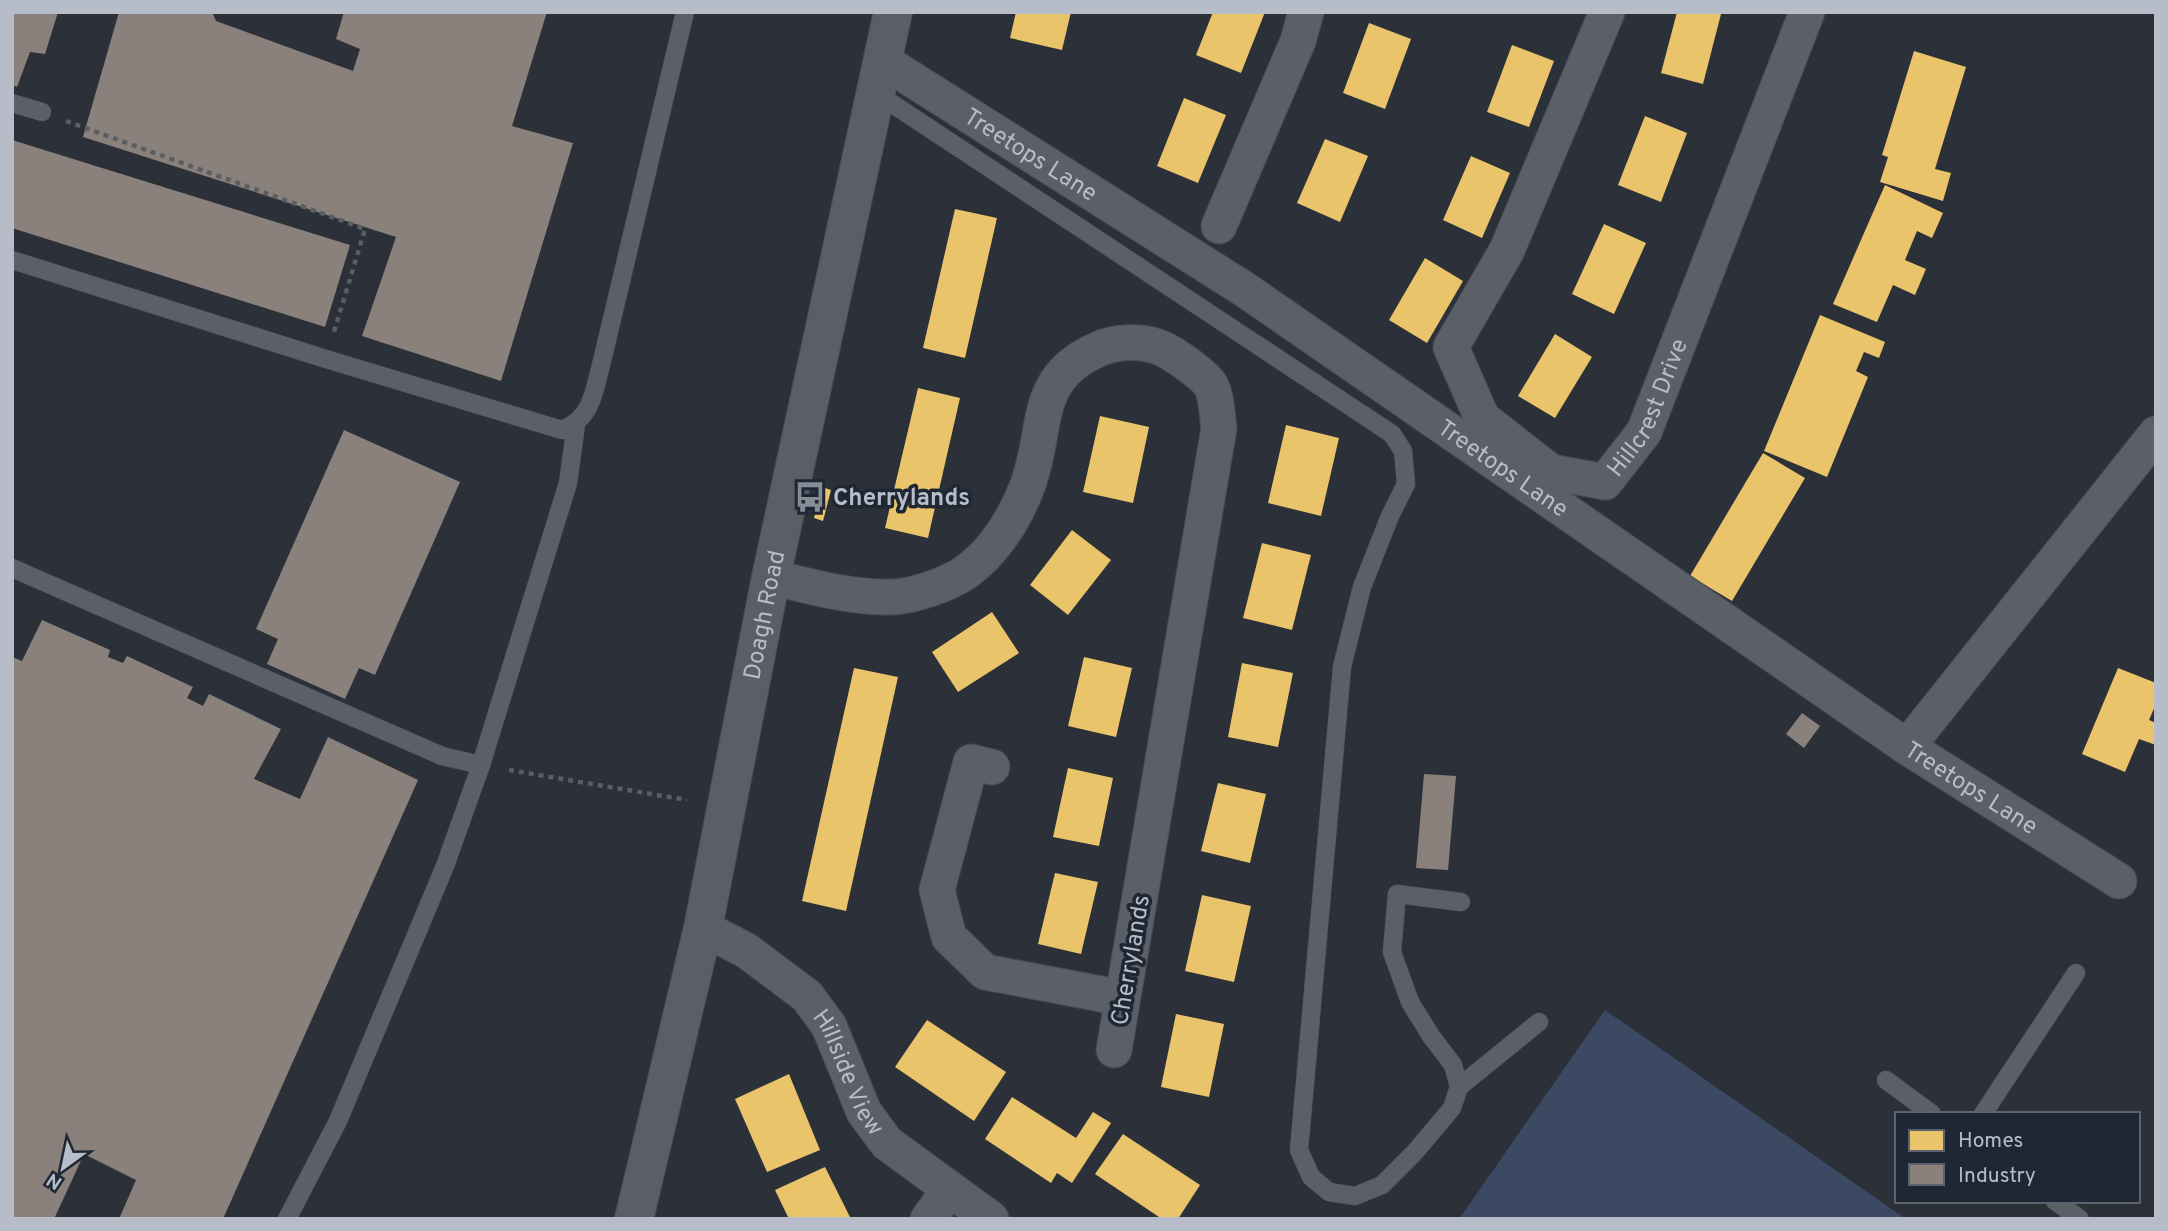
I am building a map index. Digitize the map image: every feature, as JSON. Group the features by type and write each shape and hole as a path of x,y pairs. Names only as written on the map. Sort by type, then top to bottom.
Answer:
{"main road":[{"name":"Doagh Road","path":"634,1219 703,928 771,577 893,12"}],"street":[{"path":"1219,226 1298,41 1306,12"},
{"name":"Hillcrest Drive","path":"1607,12 1507,250 1451,348 1482,418 1551,472 1605,482 1644,432 1807,12"},
{"name":"Treetops Lane","path":"879,77 1244,289 1907,747 2119,881"},
{"name":"Cherrylands","path":"771,577 848,593 892,597 931,589 964,573 992,548 1010,523 1028,485 1042,418 1053,386 1080,357 1116,342 1159,347 1188,365 1211,386 1219,428 1114,1049"},
{"path":"1907,747 2156,434"},
{"path":"992,767 971,762 937,890 949,937 985,972 1122,998"},
{"name":"Hillside View","path":"703,928 747,951 807,996 828,1026 864,1112 887,1143 991,1219"},
{"path":"928,1219 950,1189"}],"lane":[{"path":"12,260 562,430 576,425 587,412 602,361 685,12"},
{"path":"879,77 1392,434 1402,451 1406,484 1390,516 1362,587 1342,667 1299,1150 1311,1177 1329,1192 1355,1196 1382,1185 1415,1152 1452,1108 1459,1087 1539,1022"},
{"path":"12,103 42,112"},
{"path":"287,1219 338,1121 445,866 481,765 568,483 576,425"},
{"path":"12,568 442,756 481,765"},
{"path":"1459,1087 1453,1065 1409,1002 1392,952 1397,894 1461,902"},
{"path":"1984,1112 2076,974"},
{"path":"1886,1080 1929,1112"},
{"path":"2058,1203 2080,1219"}],"path":[{"path":"42,112 365,229 326,359"},
{"path":"481,765 726,807"}],"water":[{"path":"1605,1010 1906,1219 1459,1219"}],"building: Homes":[{"path":"1016,12 1071,12 1062,50 1010,38"},
{"path":"1213,12 1265,12 1241,73 1196,55"},
{"path":"1677,12 1721,14 1703,84 1661,73"},
{"path":"1369,23 1411,39 1385,109 1343,93"},
{"path":"1512,45 1554,61 1529,127 1487,112"},
{"path":"1914,51 1966,67 1935,169 1951,173 1943,201 1880,182 1888,157 1882,155"},
{"path":"1184,98 1226,115 1198,183 1157,166"},
{"path":"1645,116 1687,133 1661,202 1618,185"},
{"path":"1325,139 1368,156 1340,222 1297,203"},
{"path":"1471,156 1510,173 1482,238 1443,220"},
{"path":"1885,185 1943,213 1932,238 1917,231 1905,260 1926,269 1915,295 1893,285 1877,322 1833,304"},
{"path":"955,209 997,218 965,358 923,348"},
{"path":"1604,224 1646,243 1614,314 1572,294"},
{"path":"1425,258 1463,281 1427,343 1389,320"},
{"path":"1820,315 1885,342 1879,358 1864,352 1856,371 1868,377 1827,477 1764,451"},
{"path":"1555,334 1592,357 1555,418 1518,396"},
{"path":"918,388 960,398 928,538 885,528"},
{"path":"1100,416 1149,427 1133,503 1083,492"},
{"path":"1286,425 1339,438 1321,516 1268,503"},
{"path":"1763,453 1805,478 1732,601 1690,576"},
{"path":"822,487 831,490 823,521 814,518"},
{"path":"1072,530 1111,560 1068,615 1030,585"},
{"path":"1262,543 1311,555 1292,630 1243,618"},
{"path":"992,612 1019,653 958,692 932,652"},
{"path":"1084,657 1132,668 1116,737 1068,726"},
{"path":"1242,663 1293,673 1278,747 1228,737"},
{"path":"854,668 898,677 846,911 802,901"},
{"path":"2118,668 2156,683 2156,704 2149,720 2156,723 2156,745 2139,739 2125,772 2082,754"},
{"path":"1068,768 1113,778 1099,846 1053,837"},
{"path":"1218,783 1266,794 1250,863 1201,851"},
{"path":"1055,873 1098,882 1081,954 1038,944"},
{"path":"1202,895 1251,906 1234,982 1185,971"},
{"path":"1176,1014 1224,1024 1209,1097 1161,1087"},
{"path":"927,1020 1006,1072 974,1121 895,1067"},
{"path":"789,1074 820,1150 767,1172 735,1099"},
{"path":"1012,1097 1076,1138 1093,1112 1111,1123 1072,1183 1057,1173 1051,1183 985,1139"},
{"path":"1123,1134 1200,1185 1178,1219 1162,1219 1095,1174"},
{"path":"825,1167 851,1219 789,1219 775,1190"}],"building: Industry":[{"path":"12,12 58,12 45,54 30,52 17,87 12,85"},
{"path":"119,12 212,12 216,21 353,71 360,49 336,39 344,12 547,12 512,126 573,143 501,381 362,336 396,237 83,137"},
{"path":"12,140 350,245 325,327 12,228"},
{"path":"344,430 460,482 375,675 359,668 345,699 267,664 278,639 256,629"},
{"path":"42,620 110,650 108,657 123,663 127,656 193,687 187,698 203,706 209,694 281,729 254,779 300,799 328,737 418,780 223,1219 119,1219 136,1180 84,1154 54,1219 12,1219 12,657 22,661"},
{"path":"1802,713 1820,726 1804,748 1786,734"},
{"path":"1424,774 1456,776 1448,870 1416,868"}],"place":[{"name":"Cherrylands","path":"810,497"}]}
